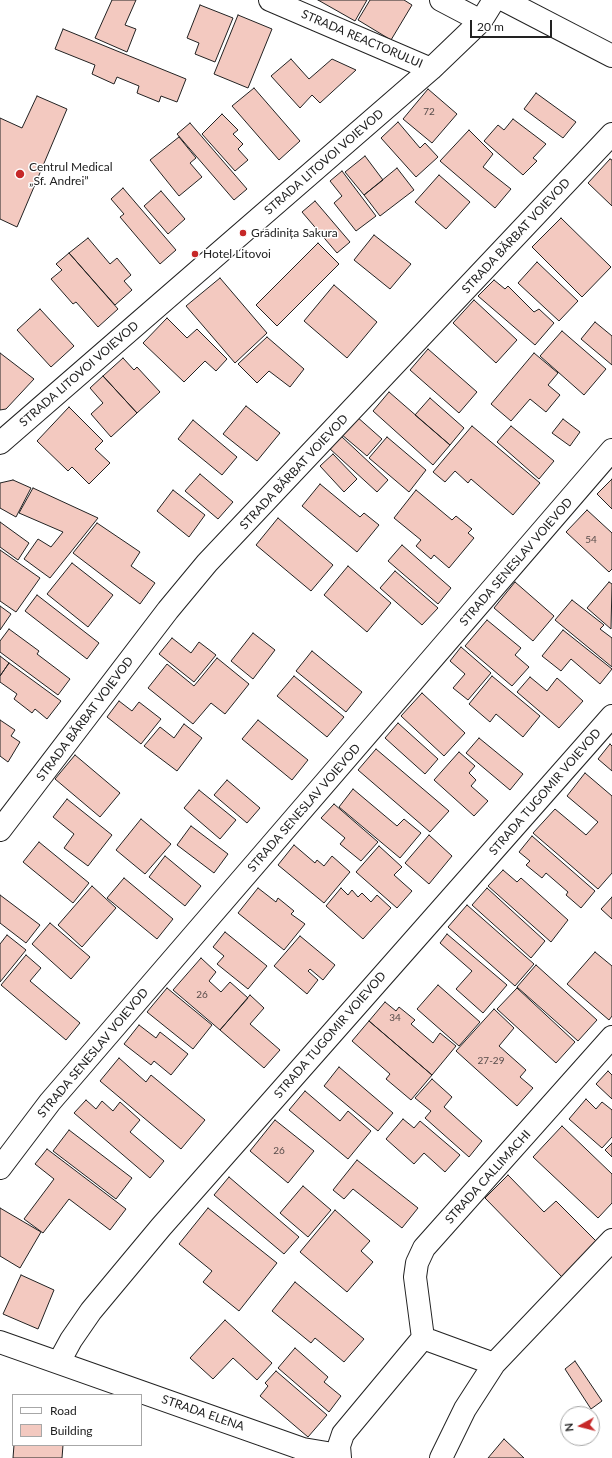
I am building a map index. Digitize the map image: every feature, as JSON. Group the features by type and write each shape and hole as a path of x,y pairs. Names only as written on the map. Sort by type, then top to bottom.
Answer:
{"street":[{"name":"STRADA REACTORULUI","path":"270,0 431,69"},
{"path":"441,0 481,21"},
{"name":"STRADA LITOVOI VOIEVOD","path":"0,442 431,69 481,21 494,0"},
{"path":"504,0 612,56"},
{"name":"STRADA BĂRBAT VOIEVOD","path":"0,830 168,610 207,563 612,134"},
{"name":"STRADA SENESLAV VOIEVOD","path":"0,1168 50,1102 612,450"},
{"name":"STRADA TUGOMIR VOIEVOD","path":"59,1362 70,1340 91,1311 161,1227 612,716"},
{"name":"STRADA CALLIMACHI","path":"423,1338 415,1277 418,1263 424,1248 612,1037"},
{"path":"441,1458 465,1409 494,1364 612,1240"},
{"path":"339,1456 339,1446 343,1434 423,1338 494,1364"},
{"name":"STRADA ELENA","path":"0,1342 304,1449 339,1456"}],"building":[{"path":"112,0 136,0 125,25 136,29 127,52 95,38"},
{"path":"318,0 367,0 355,21"},
{"path":"370,0 404,0 412,5 391,40 358,20"},
{"path":"200,5 233,18 215,62 195,54 199,43 187,38"},
{"path":"238,15 272,29 248,88 214,74"},
{"path":"63,29 186,79 177,102 161,96 159,102 137,93 139,86 117,77 114,84 92,74 95,65 55,49"},
{"path":"291,59 309,79 332,59 356,70 320,103 312,95 300,108 271,76"},
{"path":"254,88 300,141 279,160 232,106"},
{"path":"428,89 457,114 432,143 403,119"},
{"path":"536,93 576,122 563,138 524,109"},
{"name":"Centrul Medical „Sf. Andrei”","path":"37,96 67,109 17,227 0,219 0,118 22,128"},
{"path":"222,114 238,130 233,134 243,144 238,149 248,160 235,171 202,134"},
{"path":"513,119 546,144 533,158 537,161 523,175 484,141 498,125 504,130"},
{"path":"398,122 420,148 425,143 438,157 416,177 381,138"},
{"path":"190,123 247,189 234,200 177,134"},
{"path":"469,130 493,154 483,167 511,189 495,208 440,161"},
{"path":"179,137 196,158 190,163 202,177 179,196 150,160"},
{"path":"365,156 383,180 364,195 345,172"},
{"path":"610,159 612,160 612,206 588,183"},
{"path":"397,168 414,190 380,216 364,195"},
{"path":"342,171 376,216 356,231 334,203 342,196 330,181"},
{"path":"439,175 470,202 446,229 415,202"},
{"path":"123,188 176,250 160,264 120,217 124,214 111,199"},
{"path":"161,191 185,219 168,234 144,206"},
{"path":"315,201 350,242 337,253 302,212"},
{"path":"561,218 611,267 582,297 532,247"},
{"path":"374,235 411,264 390,289 354,260"},
{"path":"88,238 110,264 117,258 131,275 124,281 132,290 115,305 69,253"},
{"path":"318,243 339,264 277,326 256,305"},
{"path":"69,253 118,309 98,327 76,302 73,304 51,279 62,270 56,264"},
{"path":"537,262 578,301 559,321 518,283"},
{"path":"220,278 267,333 235,363 186,306"},
{"path":"494,280 505,289 508,286 534,312 539,309 554,323 535,345 478,296"},
{"path":"334,285 377,322 347,358 304,321"},
{"path":"474,300 517,340 496,363 453,323"},
{"path":"40,309 74,346 51,367 17,330"},
{"path":"167,318 187,338 197,329 227,359 216,371 205,361 184,382 143,343"},
{"path":"595,322 612,336 612,365 581,339"},
{"path":"562,331 606,369 584,395 540,356"},
{"path":"267,337 304,369 290,387 269,371 257,383 238,364"},
{"path":"428,349 477,392 459,413 410,370"},
{"path":"0,353 34,379 6,409 0,410"},
{"path":"534,353 558,373 548,385 560,395 546,412 530,399 511,421 491,404"},
{"path":"123,358 134,370 137,367 160,392 137,413 103,376"},
{"path":"103,376 137,413 111,437 91,414 103,403 90,388"},
{"path":"389,392 450,445 433,465 373,411"},
{"path":"430,398 464,428 450,445 415,415"},
{"path":"246,406 280,433 257,461 223,434"},
{"path":"69,407 103,441 95,449 110,463 89,484 72,467 68,471 37,441"},
{"path":"356,416 382,439 367,456 341,434"},
{"path":"563,419 580,432 570,446 552,433"},
{"path":"193,420 237,457 222,475 178,439"},
{"path":"472,426 540,483 513,515 471,479 468,483 455,471 445,482 433,472"},
{"path":"511,426 554,461 539,479 497,442"},
{"path":"341,436 388,480 377,492 329,448"},
{"path":"387,437 426,470 409,492 369,458"},
{"path":"333,454 357,479 344,492 320,466"},
{"path":"200,474 233,502 218,519 185,491"},
{"path":"612,479 612,509 597,494"},
{"path":"13,480 31,488 16,517 0,508 0,483"},
{"path":"320,484 360,517 364,513 379,525 357,552 302,506"},
{"path":"33,488 98,518 50,578 24,559 38,539 51,547 63,532 19,513"},
{"path":"173,490 205,515 189,537 157,511"},
{"path":"416,490 452,520 456,516 472,529 468,533 474,538 449,568 434,555 431,559 416,546 421,540 394,518"},
{"path":"587,510 612,533 612,569 609,572 566,532"},
{"path":"278,518 333,565 311,591 256,545"},
{"path":"0,522 29,543 18,560 0,547"},
{"path":"97,523 140,552 131,566 155,583 140,604 73,553"},
{"path":"402,545 451,588 438,604 388,561"},
{"path":"0,550 40,578 16,612 0,601"},
{"path":"72,563 113,595 88,627 47,594"},
{"path":"348,566 391,603 367,632 324,595"},
{"path":"395,571 438,608 422,625 380,588"},
{"path":"515,582 554,616 533,641 494,608"},
{"path":"609,582 612,584 611,629 587,608"},
{"path":"37,595 99,643 87,659 25,611"},
{"path":"572,600 604,625 600,629 612,638 612,667 555,620"},
{"path":"0,606 11,614 0,630"},
{"path":"487,620 521,648 515,655 529,667 512,686 465,646"},
{"path":"9,629 39,651 37,654 70,679 58,695 0,652 0,641"},
{"path":"563,630 612,669 600,684 571,659 561,671 542,656"},
{"path":"253,633 275,650 253,679 231,661"},
{"path":"172,638 191,653 199,642 216,655 194,682 159,654"},
{"path":"461,647 491,673 468,700 453,688 465,674 450,661"},
{"path":"312,651 362,692 346,712 296,671"},
{"path":"0,656 9,663 0,676"},
{"path":"217,658 249,684 225,714 211,703 193,724 148,688 167,664 194,686"},
{"path":"9,663 61,701 47,719 35,709 32,713 14,699 17,694 0,682 0,676"},
{"path":"294,676 344,717 327,737 277,696"},
{"path":"492,676 540,716 523,737 496,714 490,722 469,704"},
{"path":"530,677 547,691 557,678 583,701 559,728 517,692"},
{"path":"422,693 465,733 444,756 401,716"},
{"path":"119,701 132,711 139,702 161,719 141,744 107,717"},
{"path":"0,720 15,730 11,736 20,742 8,762 0,756"},
{"path":"258,720 308,760 292,780 242,739"},
{"path":"398,723 438,759 425,774 385,738"},
{"path":"184,724 202,738 177,771 144,746 160,727 174,738"},
{"path":"479,738 523,774 510,790 466,753"},
{"path":"610,744 612,746 612,771 598,759"},
{"path":"376,749 449,811 430,832 358,770"},
{"path":"459,752 475,766 469,773 476,780 471,786 488,801 474,816 434,780"},
{"path":"75,755 120,793 100,817 55,779"},
{"path":"585,773 612,796 612,873 598,889 533,833 555,809 586,835 598,822 567,796"},
{"path":"227,780 260,808 247,823 214,795"},
{"path":"353,789 397,826 404,819 421,833 400,858 339,807"},
{"path":"199,790 236,820 220,839 184,808"},
{"path":"67,799 112,835 88,866 64,848 74,834 53,817"},
{"path":"334,804 378,842 361,861 340,844 345,838 321,818"},
{"path":"141,819 171,844 145,874 116,850"},
{"path":"191,826 228,854 214,873 177,845"},
{"path":"429,835 452,856 429,884 405,863"},
{"path":"532,836 595,891 581,908 566,895 568,892 546,873 542,878 526,865 530,861 519,852"},
{"path":"39,842 89,883 73,903 23,862"},
{"path":"294,845 315,863 317,860 324,866 332,856 350,872 324,903 278,865"},
{"path":"379,846 402,867 394,875 412,891 397,908 356,872"},
{"path":"165,856 201,886 185,906 149,877"},
{"path":"503,870 517,882 521,878 568,920 551,942 488,886"},
{"path":"124,878 173,919 157,939 107,898"},
{"path":"92,886 116,908 82,947 58,925"},
{"path":"258,888 276,902 278,898 294,911 291,914 305,924 284,950 238,913"},
{"path":"341,888 348,895 352,890 358,897 362,893 371,902 377,895 391,908 363,939 326,906"},
{"path":"487,888 545,941 531,958 472,905"},
{"path":"0,895 40,925 26,943 0,923"},
{"path":"612,897 612,919 601,909"},
{"path":"467,905 534,964 515,986 448,927"},
{"path":"50,923 90,957 71,979 32,944"},
{"path":"225,932 267,966 248,989 217,964 224,956 213,947"},
{"path":"447,934 507,985 483,1013 456,989 472,971 440,943"},
{"path":"7,935 26,950 0,982 0,944"},
{"path":"300,936 335,965 323,980 310,969 308,971 318,980 307,994 274,966"},
{"path":"595,952 612,966 612,1016 609,1020 567,984"},
{"path":"26,955 41,968 30,981 80,1023 66,1040 1,985"},
{"path":"201,958 216,972 209,981 221,992 230,982 248,998 220,1030 173,990"},
{"path":"536,965 597,1020 578,1041 517,987"},
{"path":"438,985 480,1022 459,1046 417,1009"},
{"path":"167,988 212,1025 193,1049 147,1012"},
{"path":"517,988 575,1042 556,1063 497,1009"},
{"path":"250,995 264,1008 250,1024 280,1050 264,1068 220,1030"},
{"path":"385,1002 396,1011 399,1007 415,1020 411,1024 433,1043 440,1033 456,1046 432,1075 369,1021"},
{"path":"494,1009 514,1028 499,1046 526,1070 520,1077 533,1088 517,1106 456,1051"},
{"path":"369,1021 432,1075 411,1100 386,1079 390,1074 352,1041"},
{"path":"139,1025 156,1038 160,1032 188,1054 171,1075 154,1061 151,1065 124,1044"},
{"path":"119,1058 146,1082 151,1075 205,1120 181,1149 100,1081"},
{"path":"339,1067 393,1113 378,1131 324,1086"},
{"path":"608,1071 612,1075 612,1099 596,1084"},
{"path":"432,1079 452,1097 444,1107 482,1141 469,1157 425,1118 431,1111 415,1098"},
{"path":"305,1091 340,1121 348,1111 371,1131 348,1159 289,1110"},
{"path":"586,1099 596,1109 602,1102 612,1110 612,1137 602,1148 569,1119"},
{"path":"86,1100 96,1109 102,1101 113,1111 120,1102 140,1120 130,1132 164,1161 150,1178 74,1113"},
{"path":"403,1119 414,1128 420,1121 460,1155 445,1172 424,1153 414,1164 386,1139"},
{"path":"275,1120 314,1151 288,1183 250,1151"},
{"path":"562,1126 612,1174 612,1203 598,1218 533,1157"},
{"path":"69,1130 132,1178 116,1199 53,1151"},
{"path":"612,1143 612,1157 605,1150"},
{"path":"47,1149 126,1209 110,1230 69,1199 43,1233 24,1219 54,1179 35,1164"},
{"path":"357,1160 418,1208 402,1228 353,1189 344,1199 333,1190"},
{"path":"508,1175 544,1212 556,1201 597,1242 562,1277 485,1198"},
{"path":"229,1177 299,1237 284,1254 214,1195"},
{"path":"303,1186 331,1210 308,1237 280,1213"},
{"path":"0,1208 41,1232 20,1268 0,1256"},
{"path":"208,1208 277,1263 239,1311 203,1282 212,1271 179,1244"},
{"path":"335,1210 370,1241 361,1251 373,1262 347,1292 300,1252"},
{"path":"21,1275 54,1290 38,1329 3,1314"},
{"path":"295,1282 364,1339 344,1362 315,1338 311,1343 272,1311"},
{"path":"225,1320 272,1363 257,1380 233,1358 213,1379 190,1358"},
{"path":"295,1348 328,1377 324,1382 341,1396 329,1412 278,1368"},
{"path":"575,1361 602,1401 595,1406 589,1406 565,1369"},
{"path":"276,1371 327,1415 308,1437 260,1396 268,1386 265,1383"},
{"path":"504,1439 524,1458 488,1458"},
{"path":"14,1446 63,1446 62,1458 13,1458"}],"place":[{"name":"Centrul Medical „Sf. Andrei”","path":"20,174"},
{"name":"Grădinița Sakura","path":"243,233"},
{"name":"Hotel Litovoi","path":"195,254"}]}
